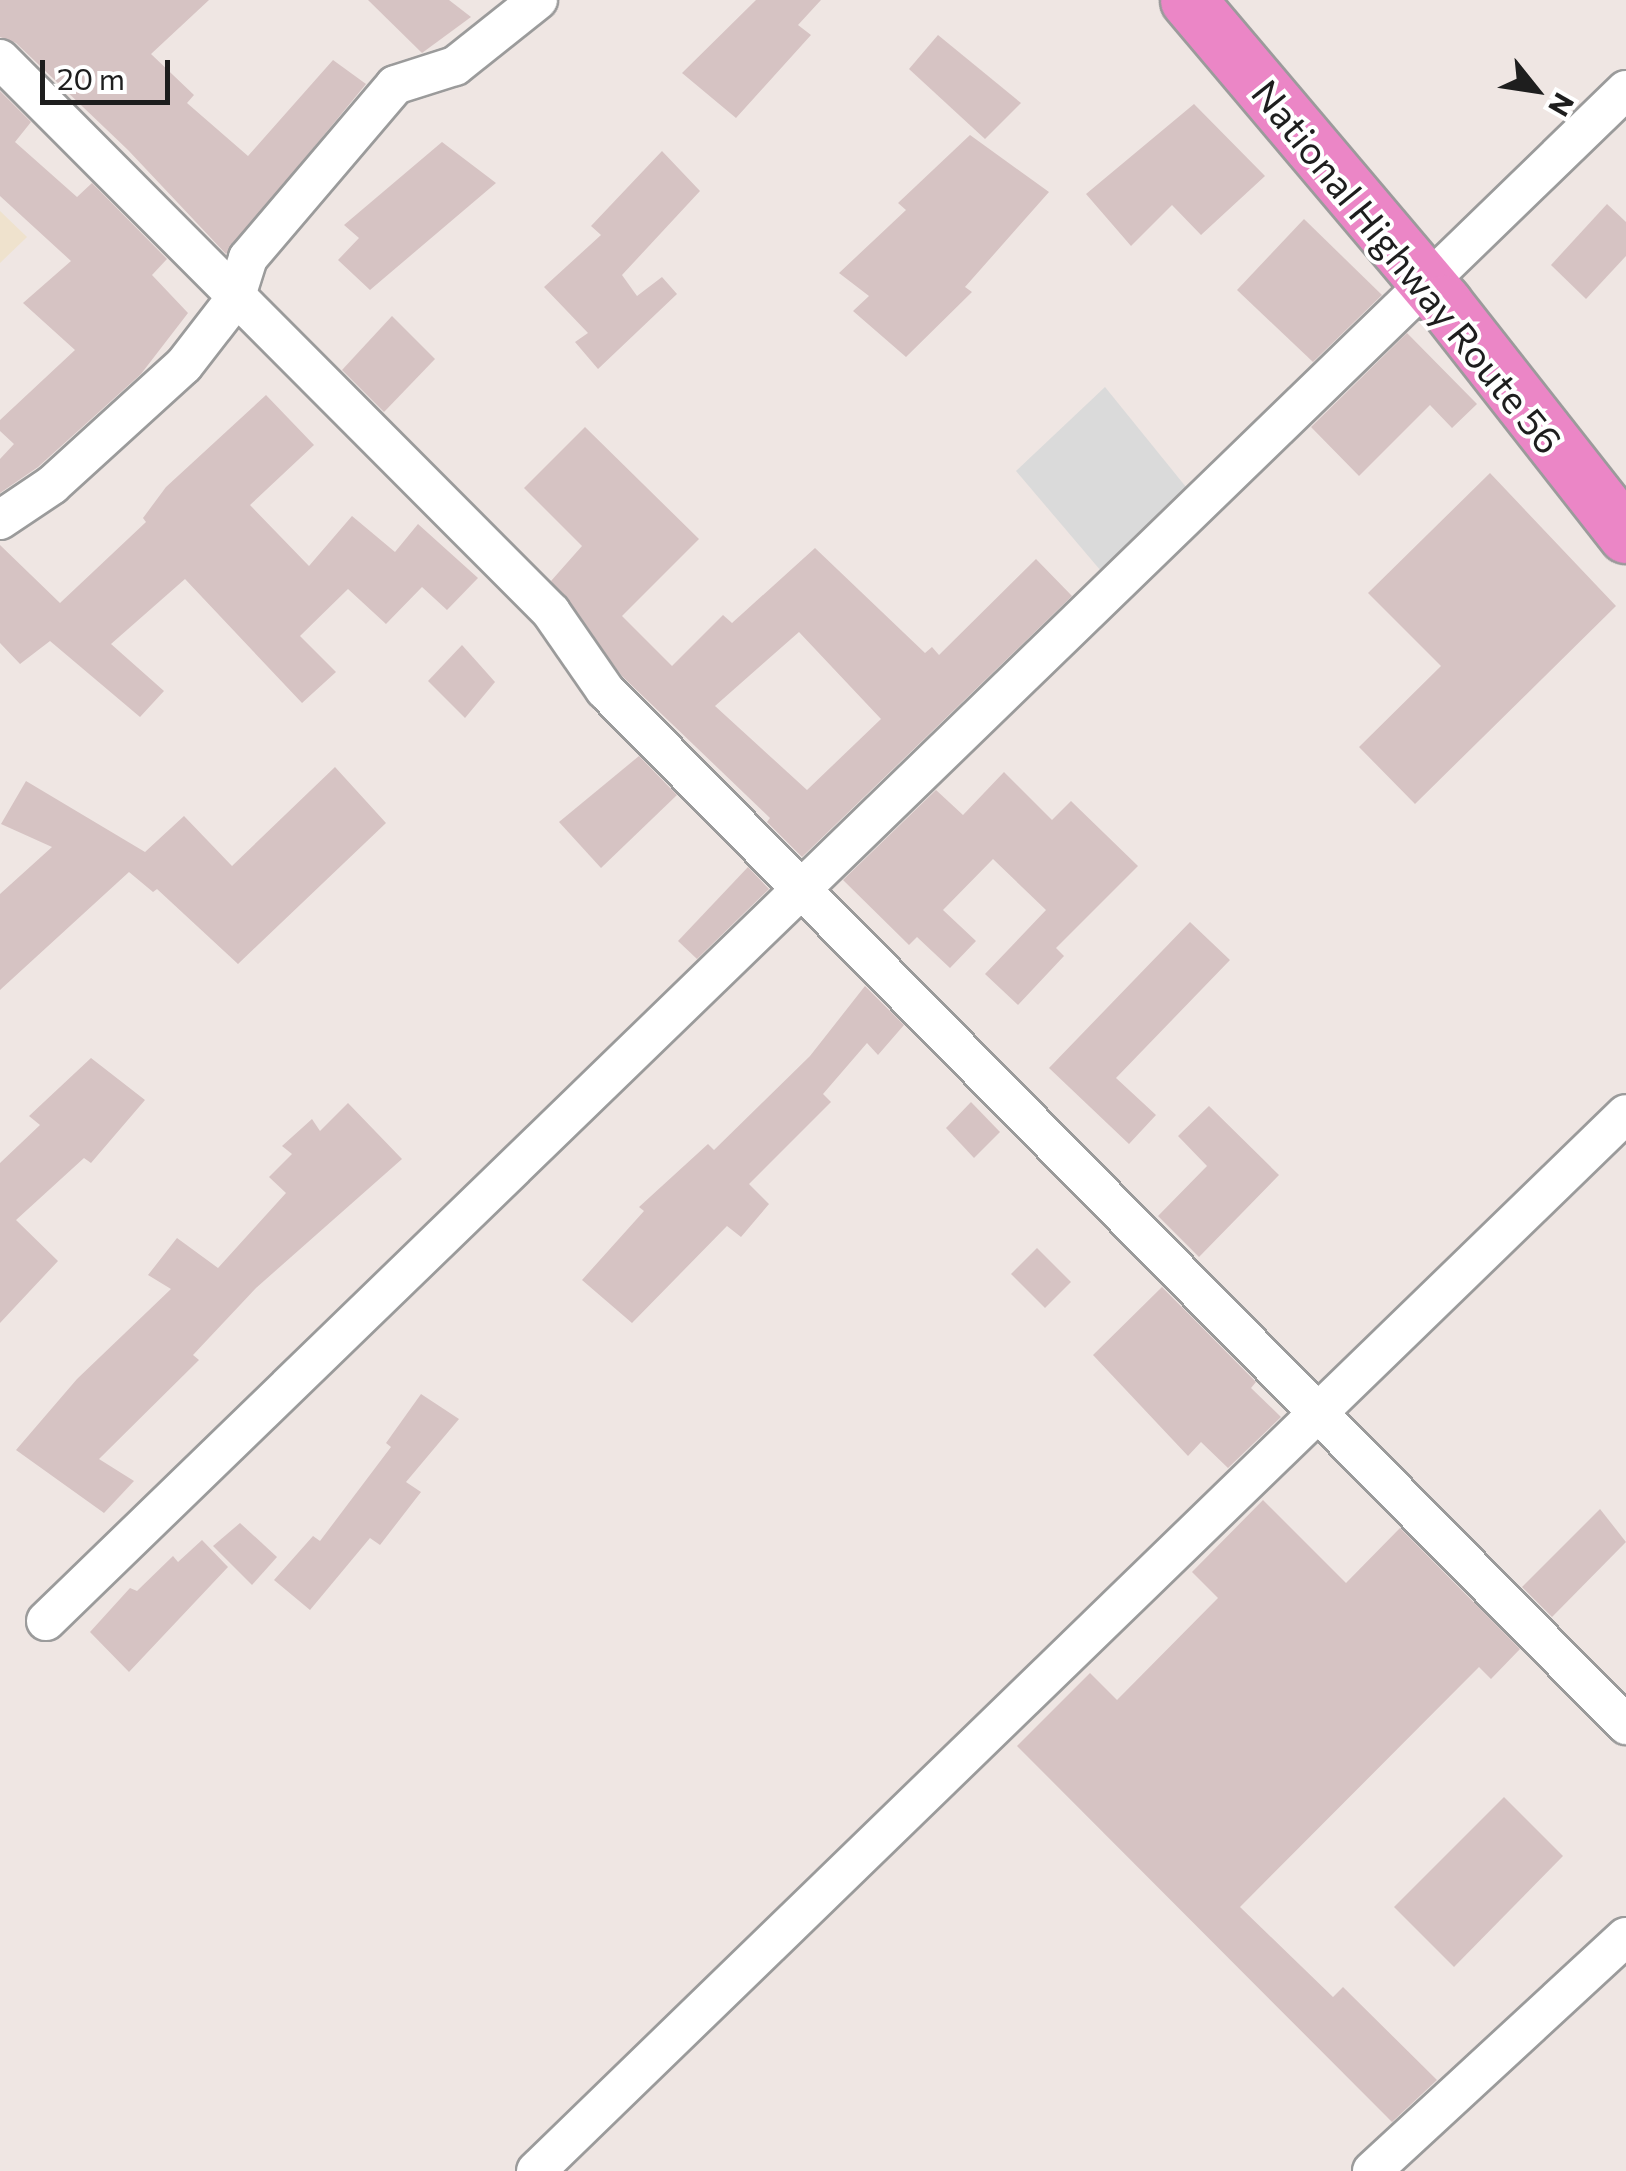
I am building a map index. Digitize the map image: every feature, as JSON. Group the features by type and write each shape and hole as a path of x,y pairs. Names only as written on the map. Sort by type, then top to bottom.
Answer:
{"highway":[{"name":"National Highway Route 56","path":"1188,0 1422,280 1626,535"}],"street":[{"path":"0,520 52,485 184,365 235,299 248,258 395,85 455,66 538,0"},
{"path":"0,59 551,612 605,690 1626,1725"},
{"path":"46,1620 803,889 1422,280 1626,90"},
{"path":"536,2171 1314,1410 1626,1114"},
{"path":"1372,2171 1626,1937"}],"shaded area":[{"path":"0,211 27,237 0,263"},
{"path":"1105,387 1186,487 1101,571 1016,471"}],"building":[{"path":"0,0 209,0 151,54 194,95 187,103 248,156 333,60 366,84 226,254 128,150 16,43 0,37"},
{"path":"368,0 449,0 471,17 422,53"},
{"path":"756,0 821,0 798,25 811,35 736,118 682,73"},
{"path":"938,35 1021,103 985,139 909,69"},
{"path":"0,91 31,122 15,142 77,197 92,183 167,259 152,275 188,313 141,374 38,467 0,493 0,459 14,444 0,431 0,420 75,350 23,303 71,261 0,196"},
{"path":"1194,104 1265,176 1201,235 1172,205 1131,246 1086,194"},
{"path":"970,135 1049,192 965,287 972,292 906,357 853,311 869,296 839,273 906,210 898,203"},
{"path":"442,142 496,183 370,290 338,260 359,238 344,225"},
{"path":"662,151 700,191 622,275 637,296 662,277 677,294 598,369 575,342 588,333 544,287 601,235 591,226"},
{"path":"1607,204 1626,222 1626,256 1586,299 1551,265"},
{"path":"1304,219 1382,295 1313,362 1237,290"},
{"path":"392,316 435,359 384,412 342,370"},
{"path":"1407,333 1477,404 1452,428 1430,405 1359,476 1311,427"},
{"path":"266,395 314,445 250,505 309,566 352,516 395,552 418,524 478,578 447,610 422,587 386,624 348,589 300,636 336,672 302,703 185,579 111,644 164,691 140,717 50,641 20,664 0,643 0,545 60,603 146,522 143,518 166,487"},
{"path":"585,427 699,539 622,616 672,666 723,615 732,623 815,548 925,653 932,647 939,655 1036,559 1072,596 802,857 767,822 770,818 622,676 551,581 582,546 524,488","holes":["799,632 881,719 807,790 715,706"]},
{"path":"1490,473 1616,606 1415,804 1359,747 1441,666 1368,593"},
{"path":"462,645 495,682 465,718 428,681"},
{"path":"639,756 677,795 601,868 559,822"},
{"path":"335,767 386,823 238,964 157,889 153,892 129,872 0,990 0,894 52,847 1,824 26,781 145,852 184,816 232,866"},
{"path":"1004,772 1052,820 1071,801 1138,866 1056,948 1064,956 1018,1005 985,974 1046,910 993,859 943,910 976,941 950,968 917,937 909,945 843,880 936,790 963,815"},
{"path":"748,867 769,889 697,959 678,941"},
{"path":"1190,922 1230,960 1116,1078 1156,1115 1129,1144 1049,1068"},
{"path":"865,986 904,1025 878,1055 867,1043 823,1094 831,1102 749,1184 769,1204 741,1237 727,1226 632,1323 582,1280 644,1211 639,1207 708,1144 714,1150 810,1056"},
{"path":"91,1058 145,1100 91,1163 84,1158 16,1220 58,1261 0,1323 0,1163 40,1125 29,1116"},
{"path":"971,1102 1000,1132 974,1158 946,1128"},
{"path":"348,1103 402,1159 256,1288 193,1355 199,1360 99,1459 134,1481 104,1513 16,1450 77,1379 171,1289 148,1275 177,1238 218,1268 286,1193 269,1177 292,1154 282,1146 312,1119 320,1131"},
{"path":"1209,1106 1279,1175 1199,1257 1158,1216 1207,1166 1178,1136"},
{"path":"1037,1248 1071,1282 1045,1308 1011,1274"},
{"path":"1162,1287 1256,1382 1251,1388 1281,1417 1228,1468 1201,1442 1188,1456 1093,1355"},
{"path":"421,1394 459,1419 406,1482 421,1492 380,1545 370,1538 310,1610 274,1580 313,1536 320,1541 391,1447 386,1443"},
{"path":"1263,1500 1346,1583 1400,1528 1520,1649 1491,1679 1479,1667 1240,1907 1333,1997 1343,1987 1437,2080 1392,2122 1017,1746 1090,1673 1117,1700 1218,1598 1192,1572"},
{"path":"1600,1509 1626,1542 1552,1617 1522,1587"},
{"path":"240,1523 277,1557 252,1585 213,1546"},
{"path":"202,1540 228,1567 129,1672 90,1632 130,1588 137,1591 173,1556 178,1562"},
{"path":"1504,1797 1563,1856 1454,1967 1394,1907"}]}
